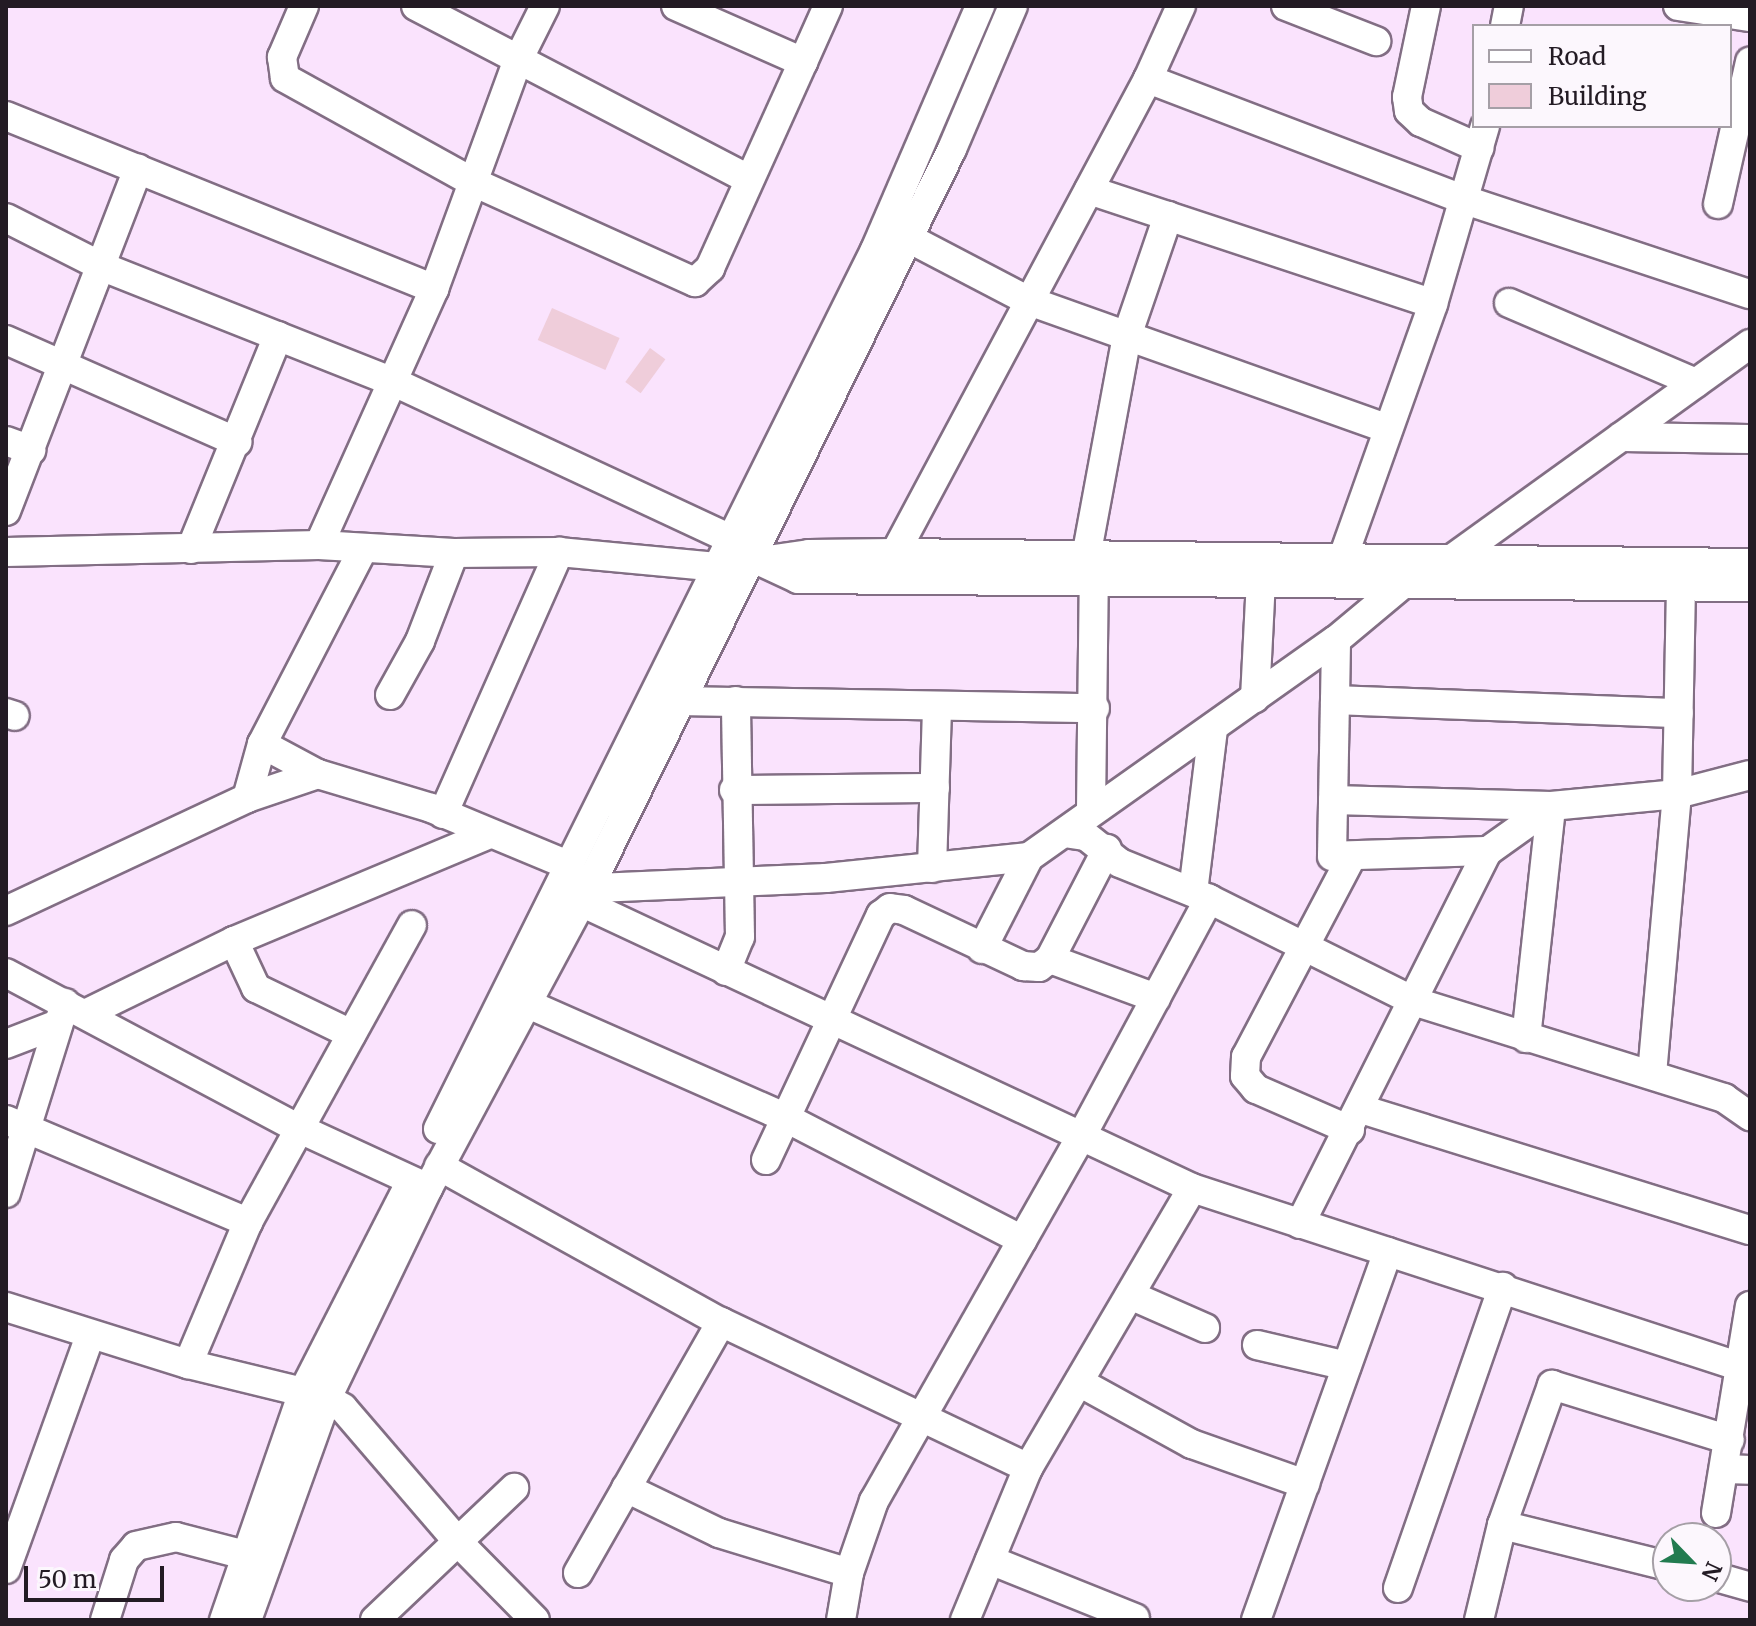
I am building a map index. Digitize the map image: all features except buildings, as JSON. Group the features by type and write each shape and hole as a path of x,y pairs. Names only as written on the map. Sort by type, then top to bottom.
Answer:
{"street":[{"path":"304,6 282,57 285,78 471,181 695,282 710,268 747,178 828,6"},
{"path":"416,6 747,178"},
{"path":"319,545 434,289 471,181 518,60 545,6"},
{"path":"676,6 803,62"},
{"path":"896,233 980,6"},
{"path":"224,1620 245,1555 315,1395 740,559 896,233 1013,6"},
{"path":"895,553 1148,79 1181,6"},
{"path":"1286,6 1376,41"},
{"path":"1342,560 1433,304 1482,137 1421,122 1409,111 1407,97 1426,6"},
{"path":"1678,6 1750,17"},
{"path":"1718,204 1742,147 1750,62"},
{"path":"1148,79 1465,200 1750,294"},
{"path":"6,116 434,289"},
{"path":"6,511 19,445 62,366 103,267 138,169"},
{"path":"1089,190 1433,304"},
{"path":"1091,810 1095,708 1090,568 1127,336 1168,216"},
{"path":"6,218 103,267 394,382 740,559 798,579 1342,560 1750,563"},
{"path":"896,233 1029,301 1388,429"},
{"path":"1509,303 1696,383"},
{"path":"191,549 278,336"},
{"path":"6,340 237,442"},
{"path":"575,887 736,884 1029,857 1091,810 1336,640 1403,584 1449,561 1750,344"},
{"path":"1621,437 1750,439"},
{"path":"6,552 319,545 454,553 559,552 740,559 895,553 1261,581 1681,589 1750,587"},
{"path":"247,798 262,744 363,549"},
{"path":"443,814 559,552"},
{"path":"390,695 420,641 454,553"},
{"path":"426,1178 528,1004 575,887 677,701 740,559"},
{"path":"1255,698 1261,581"},
{"path":"1652,1074 1677,794 1681,589"},
{"path":"1336,640 1333,800 1328,850 1340,859 1488,851"},
{"path":"1335,700 1679,713"},
{"path":"677,701 937,708 1095,708"},
{"path":"726,971 740,937 734,790 736,701"},
{"path":"932,868 937,708"},
{"path":"841,1620 849,1573 874,1501 1082,1135 1156,998 1201,896 1213,728"},
{"path":"262,744 318,774 443,814 490,834 575,887 726,971 1192,1188 1503,1287 1746,1369"},
{"path":"6,911 247,798 318,774"},
{"path":"1333,800 1551,806 1677,794 1750,775"},
{"path":"734,790 935,788"},
{"path":"1300,1224 1416,1002 1488,851 1551,806"},
{"path":"1526,1038 1551,806"},
{"path":"1064,833 1086,836 1107,849 1120,863 1201,896 1304,950 1416,1002 1724,1098 1750,1116"},
{"path":"6,1044 234,941 490,834"},
{"path":"766,1160 870,937 890,908 1023,966 1039,967 1050,959 1107,849"},
{"path":"982,949 1029,857"},
{"path":"1351,858 1246,1057 1245,1076 1256,1089 1750,1230"},
{"path":"188,1364 248,1222 412,925"},
{"path":"234,941 256,988 351,1034"},
{"path":"1050,959 1156,998"},
{"path":"6,973 70,1013 300,1129 426,1178 920,1420 1028,1468"},
{"path":"528,1004 786,1118 1022,1240"},
{"path":"6,1193 16,1123 70,1013"},
{"path":"16,1123 248,1222"},
{"path":"965,1620 1028,1468 1192,1188"},
{"path":"1256,1620 1388,1252"},
{"path":"1398,1588 1503,1287"},
{"path":"1130,1295 1205,1328"},
{"path":"1716,1513 1737,1469 1730,1440 1746,1369 1750,1306"},
{"path":"6,1307 90,1336 188,1364 315,1395 364,1427 459,1543 535,1620"},
{"path":"578,1573 721,1322"},
{"path":"6,1569 90,1336"},
{"path":"1257,1345 1347,1366"},
{"path":"1079,1382 1192,1444 1305,1484"},
{"path":"1479,1620 1502,1525 1552,1385 1730,1440"},
{"path":"247,1620 315,1395"},
{"path":"375,1620 514,1488"},
{"path":"626,1488 719,1533 849,1573"},
{"path":"1502,1525 1652,1562"},
{"path":"105,1620 124,1560 136,1546 176,1537 245,1555"},
{"path":"990,1560 1138,1619"}]}
